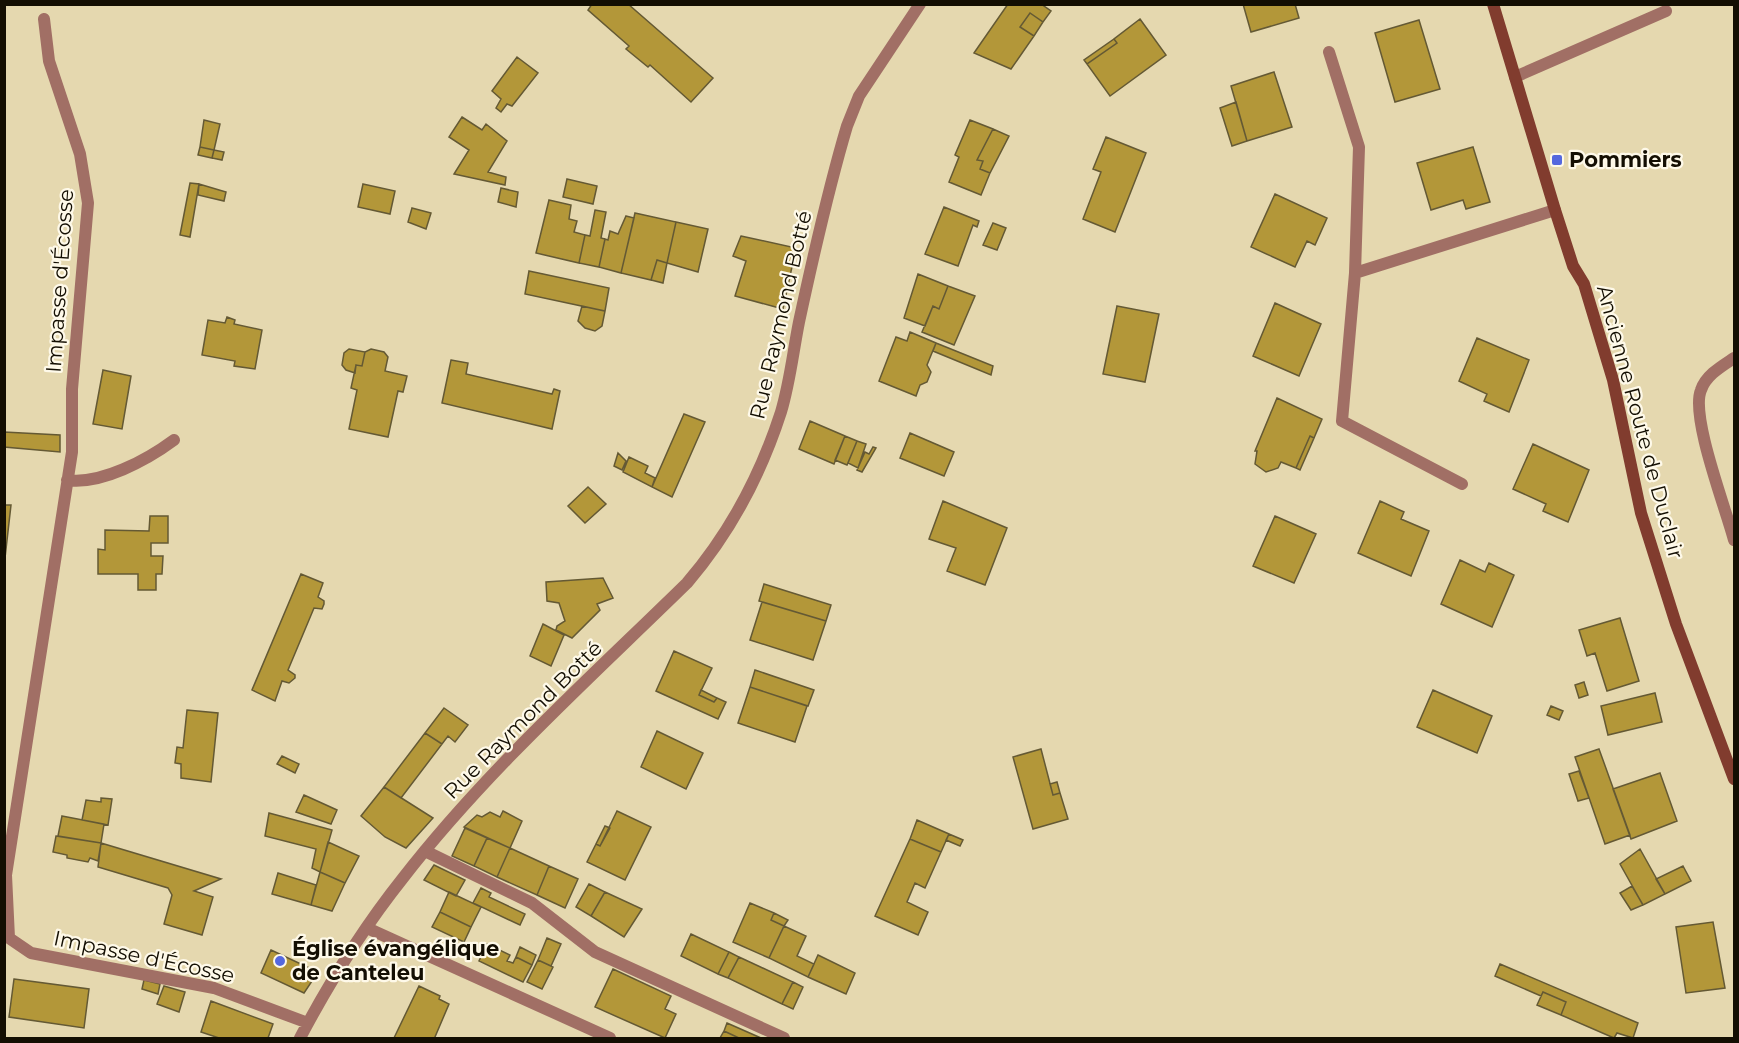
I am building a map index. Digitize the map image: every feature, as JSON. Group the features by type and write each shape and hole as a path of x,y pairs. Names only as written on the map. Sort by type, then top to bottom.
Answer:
{"street":[{"name":"Rue Raymond Botté","path":"300,1038 367,928 425,851 471,797 687,583 710,556 729,525 770,444 781,410 801,314 846,126 859,96 920,4"},
{"name":"Ancienne Route de Duclair","path":"1493,4 1555,210 1573,266 1584,284 1613,380 1641,513 1676,624 1734,774"},
{"path":"1515,77 1666,11"},
{"name":"Impasse d'Écosse","path":"44,19 49,61 80,154 88,203 72,389 72,452 6,875 7,937 31,953 214,988 308,1023"},
{"path":"1329,52 1359,147 1355,273 1342,421 1462,484"},
{"path":"1355,273 1555,210"},
{"path":"1734,358 1716,370 1701,390 1698,417 1734,540"},
{"path":"68,480 85,482 150,458 174,440"},
{"path":"425,851 532,903 595,952 784,1038"},
{"path":"367,928 610,1038"}],"building":[{"path":"592,4 628,4 713,78 691,102 650,65 648,67 626,49 629,46 588,10"},
{"path":"1008,4 1041,4 1051,11 1043,22 1030,13 1020,27 1034,36 1011,69 974,53"},
{"path":"1243,4 1295,4 1299,18 1251,32"},
{"path":"1030,13 1043,22 1034,36 1020,27"},
{"path":"1140,19 1166,55 1110,96 1087,64 1117,43 1114,39"},
{"path":"1419,20 1440,89 1395,102 1375,33"},
{"path":"1114,39 1117,43 1087,64 1084,60"},
{"path":"517,57 538,73 512,106 507,104 501,112 496,108 501,99 492,91"},
{"path":"1274,72 1292,127 1247,141 1231,86"},
{"path":"1236,102 1247,141 1232,146 1220,108"},
{"path":"462,117 482,130 486,124 507,141 488,172 506,177 505,185 454,174 469,150 449,137"},
{"path":"204,120 220,124 214,150 200,147"},
{"path":"970,120 993,129 977,160 983,161 980,169 990,173 981,195 949,182 959,157 955,155"},
{"path":"993,129 1009,136 990,173 980,169 983,161 977,160"},
{"path":"1106,137 1146,153 1115,232 1083,219 1101,172 1093,169"},
{"path":"200,147 214,150 212,158 198,155"},
{"path":"1473,147 1490,202 1466,209 1463,200 1431,210 1417,163"},
{"path":"214,150 224,152 222,160 212,158"},
{"path":"567,179 597,186 593,204 563,197"},
{"path":"190,183 199,184 190,237 180,235"},
{"path":"199,184 226,192 224,201 198,195"},
{"path":"363,184 395,191 390,214 358,207"},
{"path":"501,188 518,192 516,207 498,202"},
{"path":"1275,194 1327,218 1315,245 1307,241 1295,267 1251,247"},
{"path":"549,200 571,205 569,219 577,221 574,232 585,235 579,263 536,253"},
{"path":"944,207 979,221 977,227 973,225 958,266 925,254"},
{"path":"412,208 431,213 426,229 408,222"},
{"path":"595,210 606,212 601,238 605,239 599,267 579,263 585,235 590,236"},
{"path":"635,213 676,222 667,263 657,260 651,280 621,273"},
{"path":"626,216 634,218 621,273 599,267 605,239 608,240 610,231 618,234"},
{"path":"676,222 708,229 698,272 667,263"},
{"path":"993,223 1006,228 997,250 983,245"},
{"path":"741,236 796,248 783,309 735,296 746,261 733,256"},
{"path":"657,260 667,263 663,283 651,280"},
{"path":"529,271 609,288 605,311 525,294"},
{"path":"918,274 948,286 939,309 933,306 925,326 904,318"},
{"path":"948,286 975,296 954,345 922,332 933,306 939,309"},
{"path":"1275,303 1321,324 1299,376 1253,356"},
{"path":"582,306 605,311 602,326 595,331 585,328 578,321"},
{"path":"1117,306 1159,314 1145,382 1103,374"},
{"path":"227,317 235,320 234,324 262,330 255,369 234,366 235,361 202,355 208,320 225,323"},
{"path":"910,332 936,343 927,365 931,372 927,382 920,385 916,396 879,381 896,337 907,341"},
{"path":"1477,338 1529,360 1509,412 1484,401 1487,394 1459,381"},
{"path":"936,343 993,366 991,375 933,351"},
{"path":"349,349 365,352 362,366 356,365 355,373 346,370 342,365 344,353"},
{"path":"371,349 384,352 388,357 385,371 407,376 403,392 398,391 388,437 349,429 357,390 351,388 356,365 362,366 365,352"},
{"path":"451,360 468,363 466,374 552,394 554,389 560,391 552,429 442,403"},
{"path":"103,370 131,376 122,429 93,424"},
{"path":"1277,398 1322,419 1314,438 1310,436 1296,468 1281,462 1278,468 1266,472 1255,464 1257,451 1255,451"},
{"path":"684,414 705,422 672,497 652,487"},
{"path":"810,421 845,436 834,464 799,449"},
{"path":"4,432 60,435 60,452 4,447"},
{"path":"910,433 954,452 944,476 900,458"},
{"path":"845,436 857,441 847,465 835,460"},
{"path":"1310,436 1314,438 1300,470 1296,468"},
{"path":"857,441 866,444 858,468 848,463"},
{"path":"1533,444 1589,470 1568,522 1543,511 1546,504 1513,489"},
{"path":"873,447 876,448 862,472 857,470 865,452 869,454"},
{"path":"618,453 626,461 622,470 614,466"},
{"path":"629,457 648,466 645,473 655,478 652,487 623,472"},
{"path":"588,487 606,504 585,523 568,506"},
{"path":"943,501 1007,528 985,585 947,571 956,548 929,539"},
{"path":"1380,501 1404,512 1401,519 1429,531 1411,576 1358,553"},
{"path":"4,505 11,505 5,558 4,558"},
{"path":"150,516 168,516 168,543 151,543 151,556 163,556 162,574 156,574 156,590 138,590 138,574 98,574 98,549 105,550 105,530 149,531"},
{"path":"1275,516 1316,534 1294,583 1253,566"},
{"path":"1460,560 1485,572 1489,563 1514,575 1492,627 1441,604"},
{"path":"301,574 323,583 318,597 324,601 324,604 322,609 314,608 288,670 295,675 295,678 289,683 282,681 275,701 252,690"},
{"path":"603,578 613,598 597,604 600,610 572,638 556,630 557,626 565,621 559,603 547,601 546,582"},
{"path":"764,584 831,605 826,621 759,601"},
{"path":"762,602 826,621 813,660 750,640"},
{"path":"1620,618 1639,681 1607,691 1595,653 1587,656 1579,630"},
{"path":"543,624 564,635 551,666 530,656"},
{"path":"674,651 712,668 699,695 714,702 717,698 726,702 718,719 656,691"},
{"path":"755,670 814,690 808,706 750,687"},
{"path":"1584,682 1588,695 1579,698 1575,685"},
{"path":"750,687 807,706 795,742 738,723"},
{"path":"701,690 717,698 714,702 699,695"},
{"path":"1433,690 1492,716 1477,753 1417,727"},
{"path":"1655,693 1662,722 1608,735 1601,706"},
{"path":"1551,706 1563,711 1559,720 1547,715"},
{"path":"444,708 468,725 455,742 448,736 442,744 425,733"},
{"path":"187,710 218,713 211,782 181,778 181,764 175,763 177,747 183,748"},
{"path":"657,731 703,753 686,789 641,767"},
{"path":"425,733 442,744 401,798 384,787"},
{"path":"1041,749 1053,795 1060,793 1068,819 1033,829 1013,757"},
{"path":"1599,749 1630,835 1605,844 1575,757"},
{"path":"282,756 299,764 295,773 277,764"},
{"path":"1579,771 1589,798 1578,801 1569,774"},
{"path":"1660,773 1677,821 1631,839 1613,789"},
{"path":"1057,782 1060,793 1053,795 1050,784"},
{"path":"384,787 433,818 406,848 385,837 361,816"},
{"path":"304,795 337,810 331,824 296,812"},
{"path":"101,798 112,799 108,825 82,820 86,800 101,802"},
{"path":"503,811 522,821 510,848 464,827 477,815 482,817 490,812 500,817"},
{"path":"617,811 651,827 625,880 587,862 596,844 600,846"},
{"path":"269,813 332,830 320,872 312,868 316,849 265,836"},
{"path":"62,816 104,824 101,843 58,836"},
{"path":"917,820 949,834 941,852 910,839"},
{"path":"605,826 610,828 600,846 596,844"},
{"path":"465,828 487,838 474,866 452,856"},
{"path":"949,834 963,840 960,846 946,840"},
{"path":"56,836 101,843 98,861 90,858 88,862 67,858 67,855 53,852"},
{"path":"487,838 510,848 497,877 474,866"},
{"path":"910,839 941,852 925,888 915,883 907,902 928,912 918,935 875,916"},
{"path":"328,842 359,856 345,883 320,872"},
{"path":"101,843 221,879 194,891 213,897 202,935 164,924 172,895 168,888 98,867"},
{"path":"510,848 549,866 537,895 497,877"},
{"path":"1640,849 1665,894 1643,905 1620,864"},
{"path":"434,865 465,880 456,896 424,880"},
{"path":"549,866 578,879 565,908 537,895"},
{"path":"1683,866 1691,881 1665,894 1656,879"},
{"path":"320,872 345,883 332,911 311,905"},
{"path":"278,873 316,885 311,905 272,894"},
{"path":"589,884 605,892 591,916 576,907"},
{"path":"1632,886 1643,905 1631,910 1620,893"},
{"path":"481,888 491,893 489,897 525,914 520,925 473,903"},
{"path":"449,892 481,907 471,927 440,912"},
{"path":"605,892 642,909 624,937 591,916"},
{"path":"750,903 774,913 771,920 784,926 769,958 733,942"},
{"path":"440,912 471,927 464,942 432,927"},
{"path":"774,913 788,920 784,926 771,920"},
{"path":"1713,922 1725,988 1686,993 1676,927"},
{"path":"784,926 806,936 797,956 814,964 808,977 769,958"},
{"path":"691,934 729,952 718,974 681,956"},
{"path":"547,938 561,944 551,966 538,960"},
{"path":"487,944 510,955 507,961 513,963 516,957 532,965 523,982 479,961"},
{"path":"520,947 536,955 532,965 516,957"},
{"name":"Église évangélique de Canteleu","path":"271,950 318,972 304,993 261,973"},
{"path":"729,952 739,957 728,978 718,974"},
{"path":"818,955 855,973 846,994 808,977"},
{"path":"739,957 793,982 782,1004 728,978"},
{"path":"538,960 553,967 542,989 527,982"},
{"path":"1500,964 1638,1023 1633,1038 1617,1033 1614,1038 1561,1015 1566,1002 1543,992 1541,996 1495,976"},
{"path":"613,969 671,996 665,1009 676,1014 665,1038 595,1007"},
{"path":"14,979 89,989 84,1028 9,1017"},
{"path":"144,980 160,984 158,994 142,989"},
{"path":"793,982 803,987 793,1009 782,1004"},
{"path":"164,986 185,992 179,1012 157,1004"},
{"path":"419,986 440,996 439,999 449,1004 435,1037 437,1038 394,1038"},
{"path":"1543,992 1566,1002 1561,1015 1537,1005"},
{"path":"211,1001 273,1024 268,1038 219,1038 201,1032"},
{"path":"727,1023 761,1038 739,1038 724,1031"},
{"path":"724,1031 739,1038 720,1038"}],"place":[{"name":"Pommiers","path":"1557,160"},
{"name":"Église évangélique de Canteleu","path":"280,961"}]}
